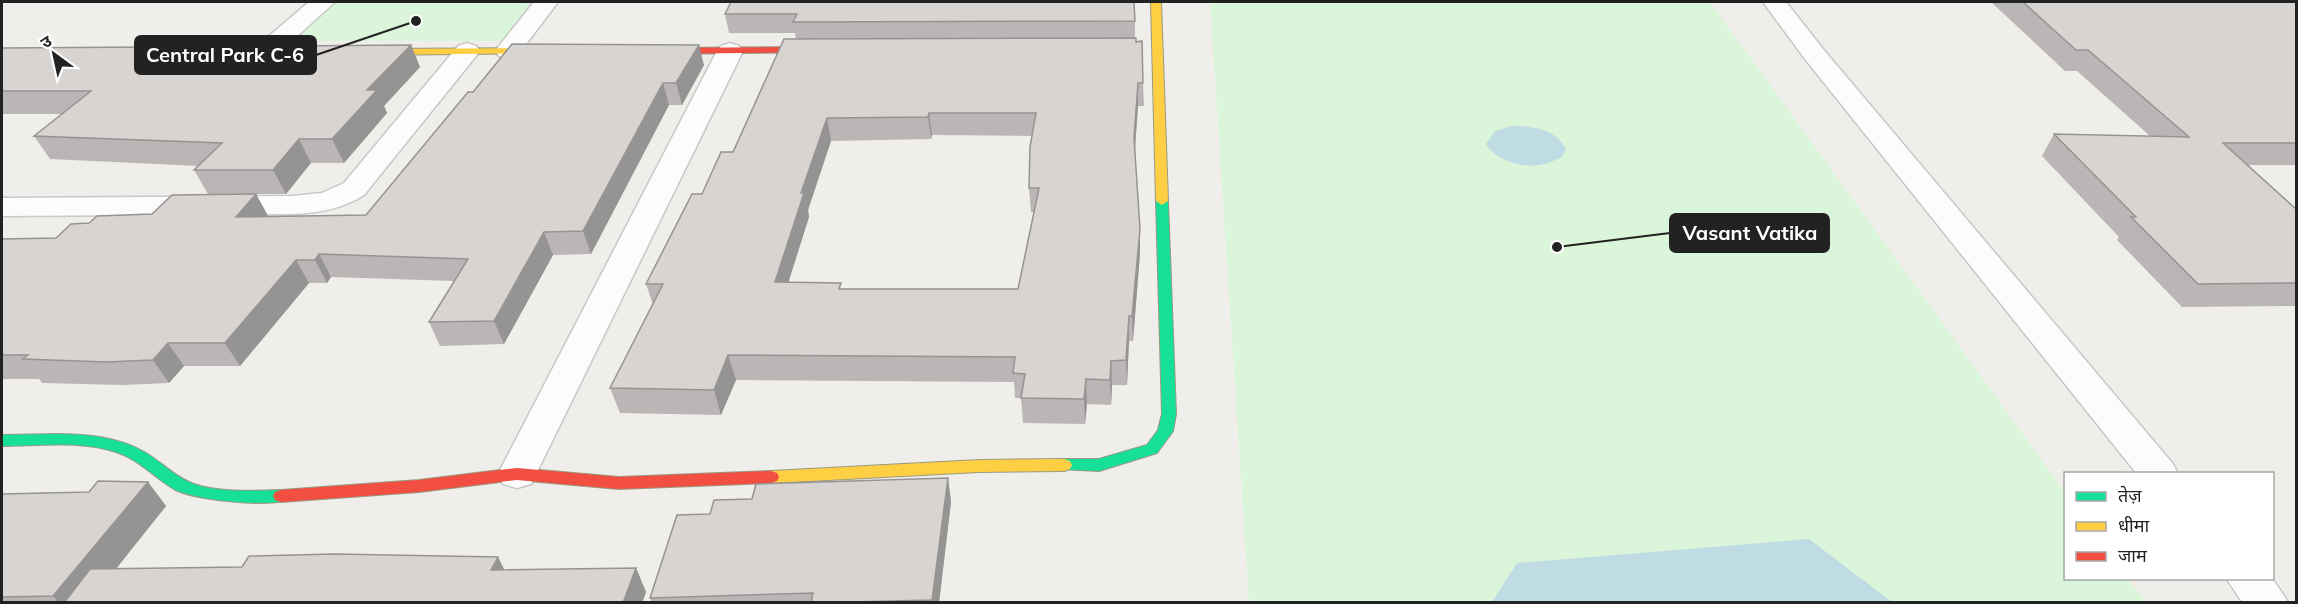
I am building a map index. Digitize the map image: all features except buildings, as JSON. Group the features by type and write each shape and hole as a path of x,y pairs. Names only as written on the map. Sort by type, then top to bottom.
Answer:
{"street":[{"path":"268,52 323,2"},
{"path":"508,51 546,2"},
{"path":"2,441 74,439 113,444 146,459 184,487 253,498 418,486 517,474 619,483 744,479 979,466 1099,465 1152,449 1165,431 1169,414 1153,49 1156,2"},
{"path":"1774,2 1841,87 2157,472"},
{"path":"648,51 837,50"},
{"path":"2,207 292,205 315,204 339,199 354,189 467,51"},
{"path":"360,52 566,51"},
{"path":"517,474 730,51"},
{"path":"2248,580 2267,603"}],"green space":[{"path":"329,2 541,2 510,41 284,41"},
{"path":"1210,2 1710,2 2064,491 2064,580 2129,580 2146,602 1249,602"}],"water":[{"path":"1512,126 1536,128 1550,133 1562,142 1566,149 1562,157 1532,166 1517,164 1495,154 1486,144 1495,131"},
{"path":"1809,539 1892,602 1492,602 1517,563"}],"traffic: fast":[{"path":"1064,465 1099,465 1152,449 1165,431 1169,414 1162,201"},
{"path":"2,441 56,439 97,442 131,452 190,489 230,495 281,496"}],"traffic: slow":[{"path":"1156,2 1162,201"},
{"path":"369,52 551,51"},
{"path":"771,477 979,466 1064,465"}],"traffic: jam":[{"path":"657,51 824,50"},
{"path":"281,496 419,486 517,474 619,483 771,477"}],"place":[{"name":"Central Park C-6","path":"416,21"},
{"name":"Vasant Vatika","path":"1557,247"}]}
